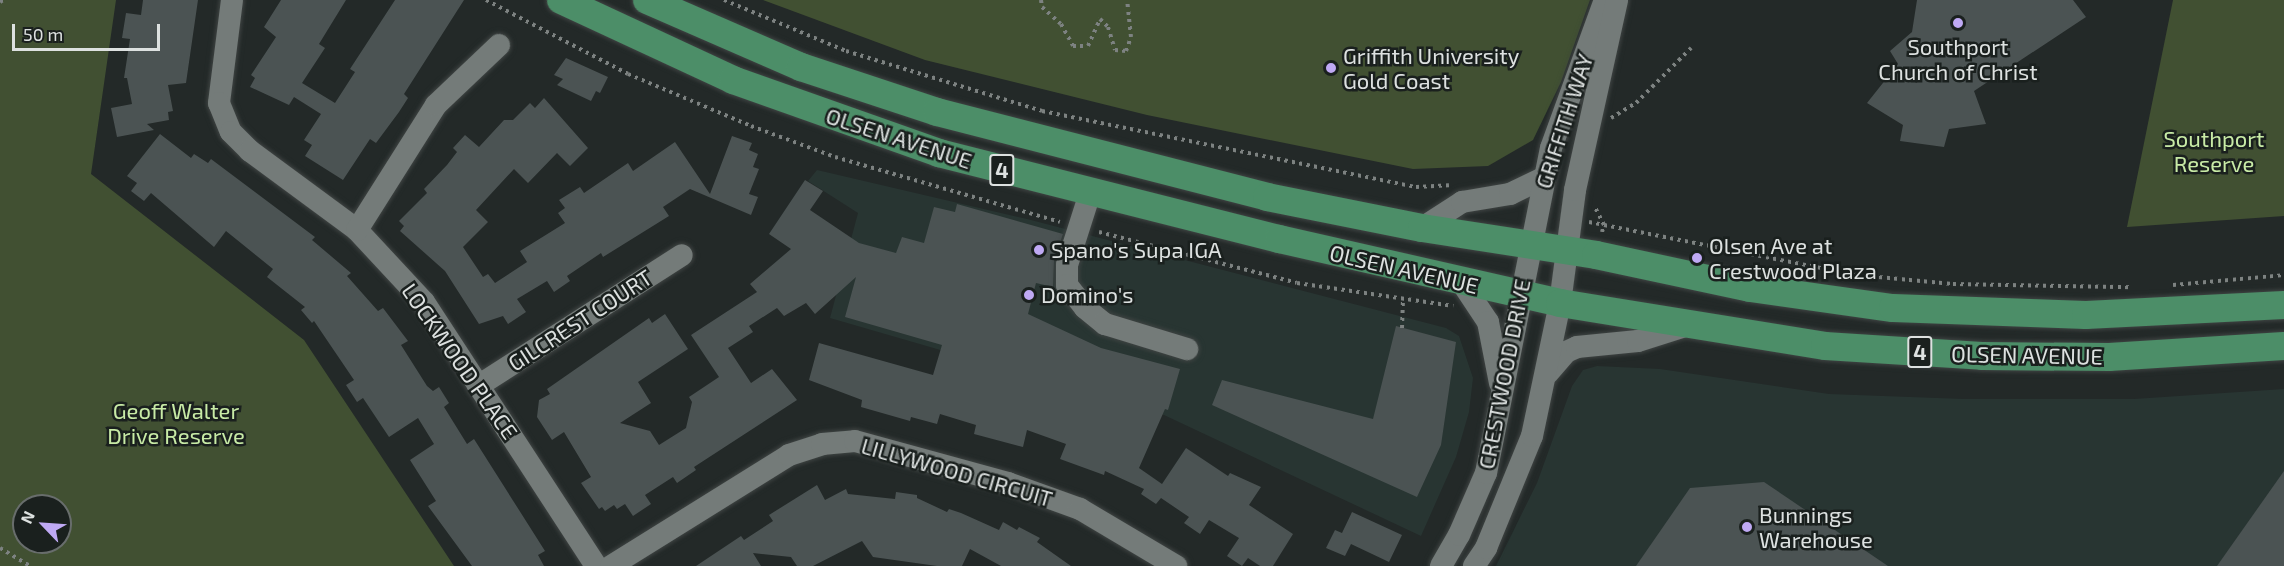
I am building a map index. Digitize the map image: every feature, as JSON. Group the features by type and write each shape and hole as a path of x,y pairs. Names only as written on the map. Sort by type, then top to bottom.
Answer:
{"main road":[{"name":"OLSEN AVENUE","path":"561,0 681,58 807,109 939,153 1090,193 1462,283 1560,303 1824,346 1994,356 2109,357 2284,346"},
{"name":"OLSEN AVENUE","path":"647,0 801,67 938,112 1267,198 1422,228 1566,250 1750,288 1893,308 2086,315 2284,304"}],"street":[{"name":"LOCKWOOD PLACE","path":"232,0 219,103 231,132 250,151 357,230 424,302 596,566"},
{"name":"GRIFFITH WAY","path":"1529,244 1543,178 1605,0"},
{"name":"GRIFFITH WAY","path":"1566,250 1570,219 1617,0"},
{"path":"357,230 436,105 499,45"},
{"path":"1422,228 1462,202 1510,194 1543,178"},
{"path":"1090,193 1067,265 1067,285 1085,308 1105,324 1187,349"},
{"name":"CRESTWOOD DRIVE","path":"1441,566 1459,535 1485,473 1503,400 1529,244"},
{"name":"CRESTWOOD DRIVE","path":"1474,566 1486,549 1511,493 1532,436 1548,373 1566,250"},
{"name":"GILCREST COURT","path":"478,386 682,255"},
{"path":"1462,283 1488,322 1503,400"},
{"path":"1548,373 1566,352 1577,347 1638,341 1689,325"},
{"name":"LILLYWOOD CIRCUIT","path":"611,566 789,455 822,444 855,441 1008,483 1080,509 1176,566"}],"path":[{"path":"724,0 846,51 1042,111 1416,187 1457,185"},
{"path":"1041,0 1042,7 1061,24 1073,46 1088,46 1100,19 1108,27 1115,50 1126,51 1131,37 1127,0"},
{"path":"1611,109 1609,120 1635,104 1692,48"},
{"path":"1570,219 1604,225 1597,217 1594,202"},
{"path":"1402,328 1404,302"},
{"path":"0,548 30,566"}],"shaded area":[{"path":"817,170 1027,219 1446,328 1459,336 1473,378 1469,412 1456,457 1421,536 1164,415 830,318 858,213 808,181"},
{"path":"1597,366 1660,369 1829,394 1964,399 2134,399 2284,389 2284,566 1496,566 1537,483 1572,386 1583,370"}],"green space":[{"name":"Geoff Walter Drive Reserve","path":"0,0 116,0 91,174 304,340 454,566 0,566"},
{"name":"Griffith University Gold Coast","path":"763,0 1590,0 1561,82 1533,140 1488,166 1413,169 1147,115 925,60"},
{"name":"Southport Reserve","path":"2173,0 2284,0 2284,216 2127,227"}],"building":[{"path":"143,0 198,0 186,83 168,85 173,111 168,112 169,120 147,124 154,130 117,137 111,108 132,104 127,78 124,78 130,39 122,38 126,13 141,15"},
{"path":"281,0 346,0 319,44 325,48 302,83 335,103 355,72 350,69 395,0 464,0 404,94 408,98 399,112 376,143 370,139 343,180 305,156 312,145 304,140 321,114 294,97 289,105 250,87 255,78 251,75 276,37 264,27"},
{"path":"1917,0 2073,0 2086,17 1974,91 1986,124 1949,129 1944,147 1900,141 1903,125 1867,103 1898,64 1890,51 1912,32"},
{"path":"566,58 608,77 600,93 596,91 591,101 557,85 563,79 554,75"},
{"path":"544,98 588,148 570,166 557,153 528,183 514,169 476,210 488,222 463,247 483,277 488,274 495,283 527,262 520,251 565,223 558,213 565,208 559,200 580,187 584,193 628,163 633,171 675,142 710,194 732,136 752,143 749,150 758,154 753,167 759,169 749,194 758,197 751,215 690,189 663,207 669,216 603,257 601,253 567,276 570,281 554,292 547,281 517,299 526,312 508,324 503,316 479,324 445,271 400,231 404,226 399,221 427,193 424,189 457,152 453,148 465,135 479,147 504,120 513,120 530,103 535,108"},
{"path":"160,134 191,158 194,154 208,163 211,159 315,237 312,240 351,273 347,276 378,311 383,308 408,341 401,345 427,386 433,391 439,387 449,403 444,407 467,444 474,439 545,551 538,555 544,566 472,566 428,506 436,501 410,460 434,444 418,418 389,437 363,398 357,402 346,385 354,380 314,321 312,323 301,310 305,307 267,277 273,269 226,231 214,247 151,193 144,201 131,191 137,183 127,176"},
{"path":"805,180 823,191 810,210 859,243 896,253 902,237 924,243 934,207 955,212 957,204 1063,234 1054,261 1053,287 1036,283 1028,314 1101,348 1180,369 1168,410 1165,409 1139,468 1162,484 1186,448 1228,476 1230,473 1261,487 1249,505 1293,534 1273,566 1260,566 1248,558 1242,566 1227,556 1239,538 1209,520 1200,534 1184,523 1189,517 1161,498 1156,504 1141,494 1144,489 1105,471 1104,475 1060,459 1066,444 1027,430 1023,447 974,434 976,425 940,414 937,424 911,417 910,421 861,407 862,400 809,380 819,343 933,375 942,345 845,317 856,277 815,314 806,303 784,316 777,308 749,326 753,332 728,348 751,383 772,369 797,400 694,467 696,470 677,483 673,477 645,495 651,504 633,516 625,504 617,509 614,505 605,511 602,507 599,509 581,483 591,477 564,432 552,440 537,417 539,400 550,394 547,389 649,318 652,323 665,314 688,349 638,382 651,403 620,423 650,431 659,445 686,428 692,402 689,397 719,377 691,335 757,292 750,284 791,249 769,234"},
{"path":"1396,326 1456,342 1441,445 1417,497 1212,405 1222,380 1373,419"},
{"path":"2284,471 2284,566 2217,566"},
{"name":"Bunnings Warehouse","path":"1764,482 1888,566 1636,566 1690,488"},
{"path":"817,485 825,500 846,489 848,494 895,499 896,492 917,495 917,498 947,512 949,509 961,513 999,530 1003,522 1017,530 1019,527 1040,538 1037,542 1071,566 1001,566 970,549 962,566 937,566 873,557 862,541 813,566 797,566 791,557 753,553 761,566 696,566 741,536 744,540 773,521 769,515"},
{"path":"1352,512 1402,535 1389,562 1351,544 1345,556 1326,548 1335,530 1342,533"}],"place":[{"name":"Southport Church of Christ","path":"1958,23"},
{"name":"Griffith University Gold Coast","path":"1331,68"},
{"name":"Spano's Supa IGA","path":"1039,250"},
{"name":"Olsen Ave at Crestwood Plaza","path":"1697,258"},
{"name":"Domino's","path":"1029,295"},
{"name":"Bunnings Warehouse","path":"1747,527"}]}
